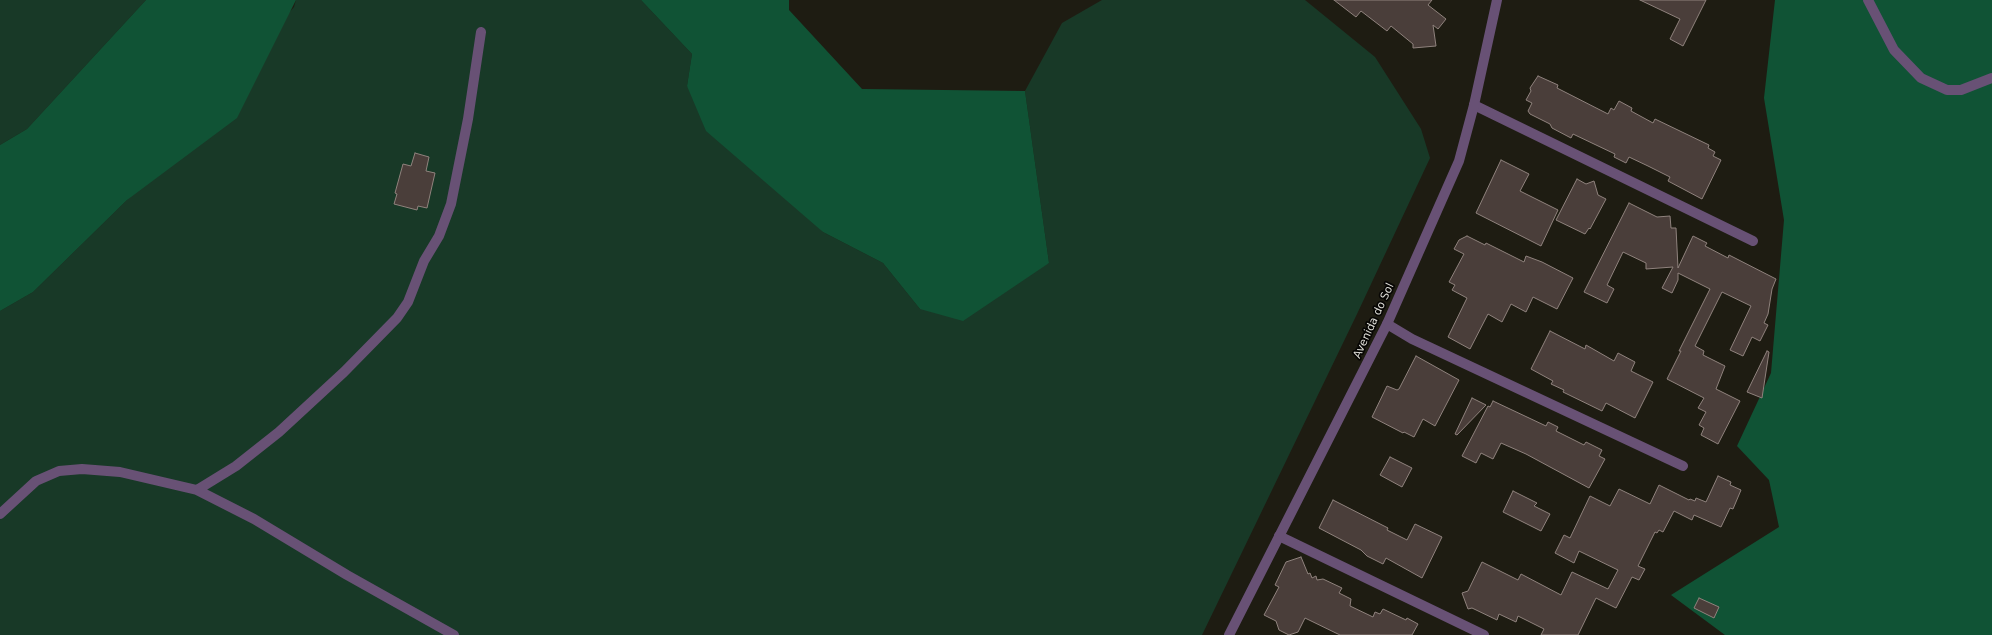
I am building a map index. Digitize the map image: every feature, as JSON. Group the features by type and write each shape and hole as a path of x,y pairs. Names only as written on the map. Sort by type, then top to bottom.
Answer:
{"street":[{"name":"Avenida do Sol","path":"1229,635 1387,324 1459,161 1474,105 1497,0"},
{"path":"1868,0 1894,50 1921,78 1947,90 1961,90 1992,78"},
{"path":"197,490 236,466 279,432 344,372 397,318 408,302 424,261 439,236 451,204 470,111 481,32"},
{"path":"1474,105 1753,240"},
{"path":"1387,324 1412,338 1683,466"},
{"path":"0,514 36,481 59,471 82,469 120,472 197,490 254,519 347,575 454,635"},
{"path":"1280,536 1484,635"}],"green space":[{"path":"0,0 146,0 27,129 0,145"},
{"path":"146,0 296,0 237,118 127,200 33,292 0,311 0,145 27,129"},
{"path":"296,0 641,0 692,54 687,86 823,232 883,263 920,309 1049,263 1025,91 1062,23 1102,0 1305,0 1375,57 1421,129 1430,158 1357,314 1202,635 0,635 0,311 33,292 127,200 294,7"},
{"path":"641,0 789,0 789,10 862,89 1025,91 1049,263 963,321 920,309 883,263 823,232 706,131 687,86 692,54"},
{"path":"1775,0 1992,0 1992,635 1725,635 1671,595 1779,527 1769,480 1737,446 1771,373 1784,220 1764,98"}],"building":[{"path":"1334,0 1432,0 1428,5 1446,19 1438,29 1433,25 1436,46 1413,48 1413,44 1391,26 1387,31 1361,11 1356,17"},
{"path":"1640,0 1706,0 1683,46 1670,39 1680,19"},
{"path":"1538,76 1558,85 1557,88 1608,114 1611,108 1614,110 1619,101 1632,108 1631,111 1653,123 1655,119 1709,145 1708,148 1715,152 1713,156 1721,160 1702,199 1668,181 1670,177 1648,166 1629,157 1626,163 1614,157 1615,154 1573,134 1571,138 1552,128 1550,124 1530,114 1528,111 1532,103 1526,100 1531,91 1530,88"},
{"path":"415,153 429,157 426,171 435,173 427,208 418,206 417,210 394,204 397,194 395,193 403,164 411,166"},
{"path":"1501,160 1529,174 1520,191 1558,210 1541,246 1476,213"},
{"path":"1577,179 1586,184 1594,181 1598,195 1606,199 1590,229 1589,228 1585,234 1556,220"},
{"path":"1629,203 1657,217 1670,216 1671,228 1676,228 1678,268 1693,236 1707,243 1705,246 1728,258 1729,255 1776,279 1772,289 1768,314 1764,323 1768,325 1760,341 1752,337 1743,356 1730,350 1751,306 1722,292 1695,346 1704,351 1703,355 1725,366 1716,389 1740,401 1718,444 1701,435 1704,428 1699,425 1706,412 1698,408 1704,398 1667,379 1681,351 1679,351 1710,289 1678,273 1678,280 1672,293 1662,288 1673,267 1646,269 1646,263 1623,252 1607,285 1614,289 1607,303 1584,292"},
{"path":"1467,236 1485,245 1486,243 1524,262 1526,256 1542,262 1573,278 1557,309 1533,297 1526,312 1511,304 1502,322 1488,314 1470,349 1448,337 1467,298 1452,290 1455,285 1449,282 1464,254 1454,249 1459,240"},
{"path":"1550,331 1585,349 1586,345 1614,361 1618,353 1635,362 1631,371 1653,382 1635,418 1606,403 1602,411 1563,392 1564,390 1551,384 1553,381 1531,369"},
{"path":"1767,351 1769,352 1762,398 1747,392"},
{"path":"1416,356 1459,380 1435,426 1423,419 1414,437 1372,417 1387,386 1397,390 1399,389"},
{"path":"1472,398 1486,405 1457,435 1455,434"},
{"path":"1493,401 1546,426 1548,422 1558,427 1556,431 1584,445 1586,442 1602,450 1599,456 1605,459 1589,488 1526,454 1501,443 1493,459 1481,453 1476,463 1462,456 1488,406 1490,407"},
{"path":"1390,457 1412,468 1402,487 1380,475"},
{"path":"1718,476 1731,482 1730,485 1741,490 1733,509 1730,508 1721,527 1694,515 1692,520 1674,511 1663,532 1659,530 1657,533 1655,532 1638,566 1645,569 1639,580 1632,577 1616,608 1596,598 1578,635 1541,635 1544,629 1518,616 1516,622 1499,614 1497,620 1472,608 1468,609 1462,593 1468,591 1482,562 1518,580 1521,574 1561,595 1572,572 1608,589 1618,570 1579,551 1574,563 1555,553 1564,535 1570,538 1590,496 1610,506 1619,489 1650,504 1659,485 1689,500 1695,501 1696,498 1706,502"},
{"path":"1513,491 1537,503 1534,506 1550,514 1541,531 1503,512"},
{"path":"1333,500 1388,528 1387,530 1407,540 1415,524 1442,537 1422,578 1386,558 1383,564 1367,556 1361,550 1319,528"},
{"path":"1301,557 1308,574 1310,573 1312,578 1316,576 1317,580 1323,579 1342,588 1339,593 1351,599 1350,606 1373,617 1375,612 1380,614 1383,609 1418,624 1412,635 1340,635 1305,618 1298,632 1289,635 1279,630 1276,621 1264,615 1279,587 1275,585 1286,562"},
{"path":"1699,598 1719,607 1714,618 1694,608"}]}
